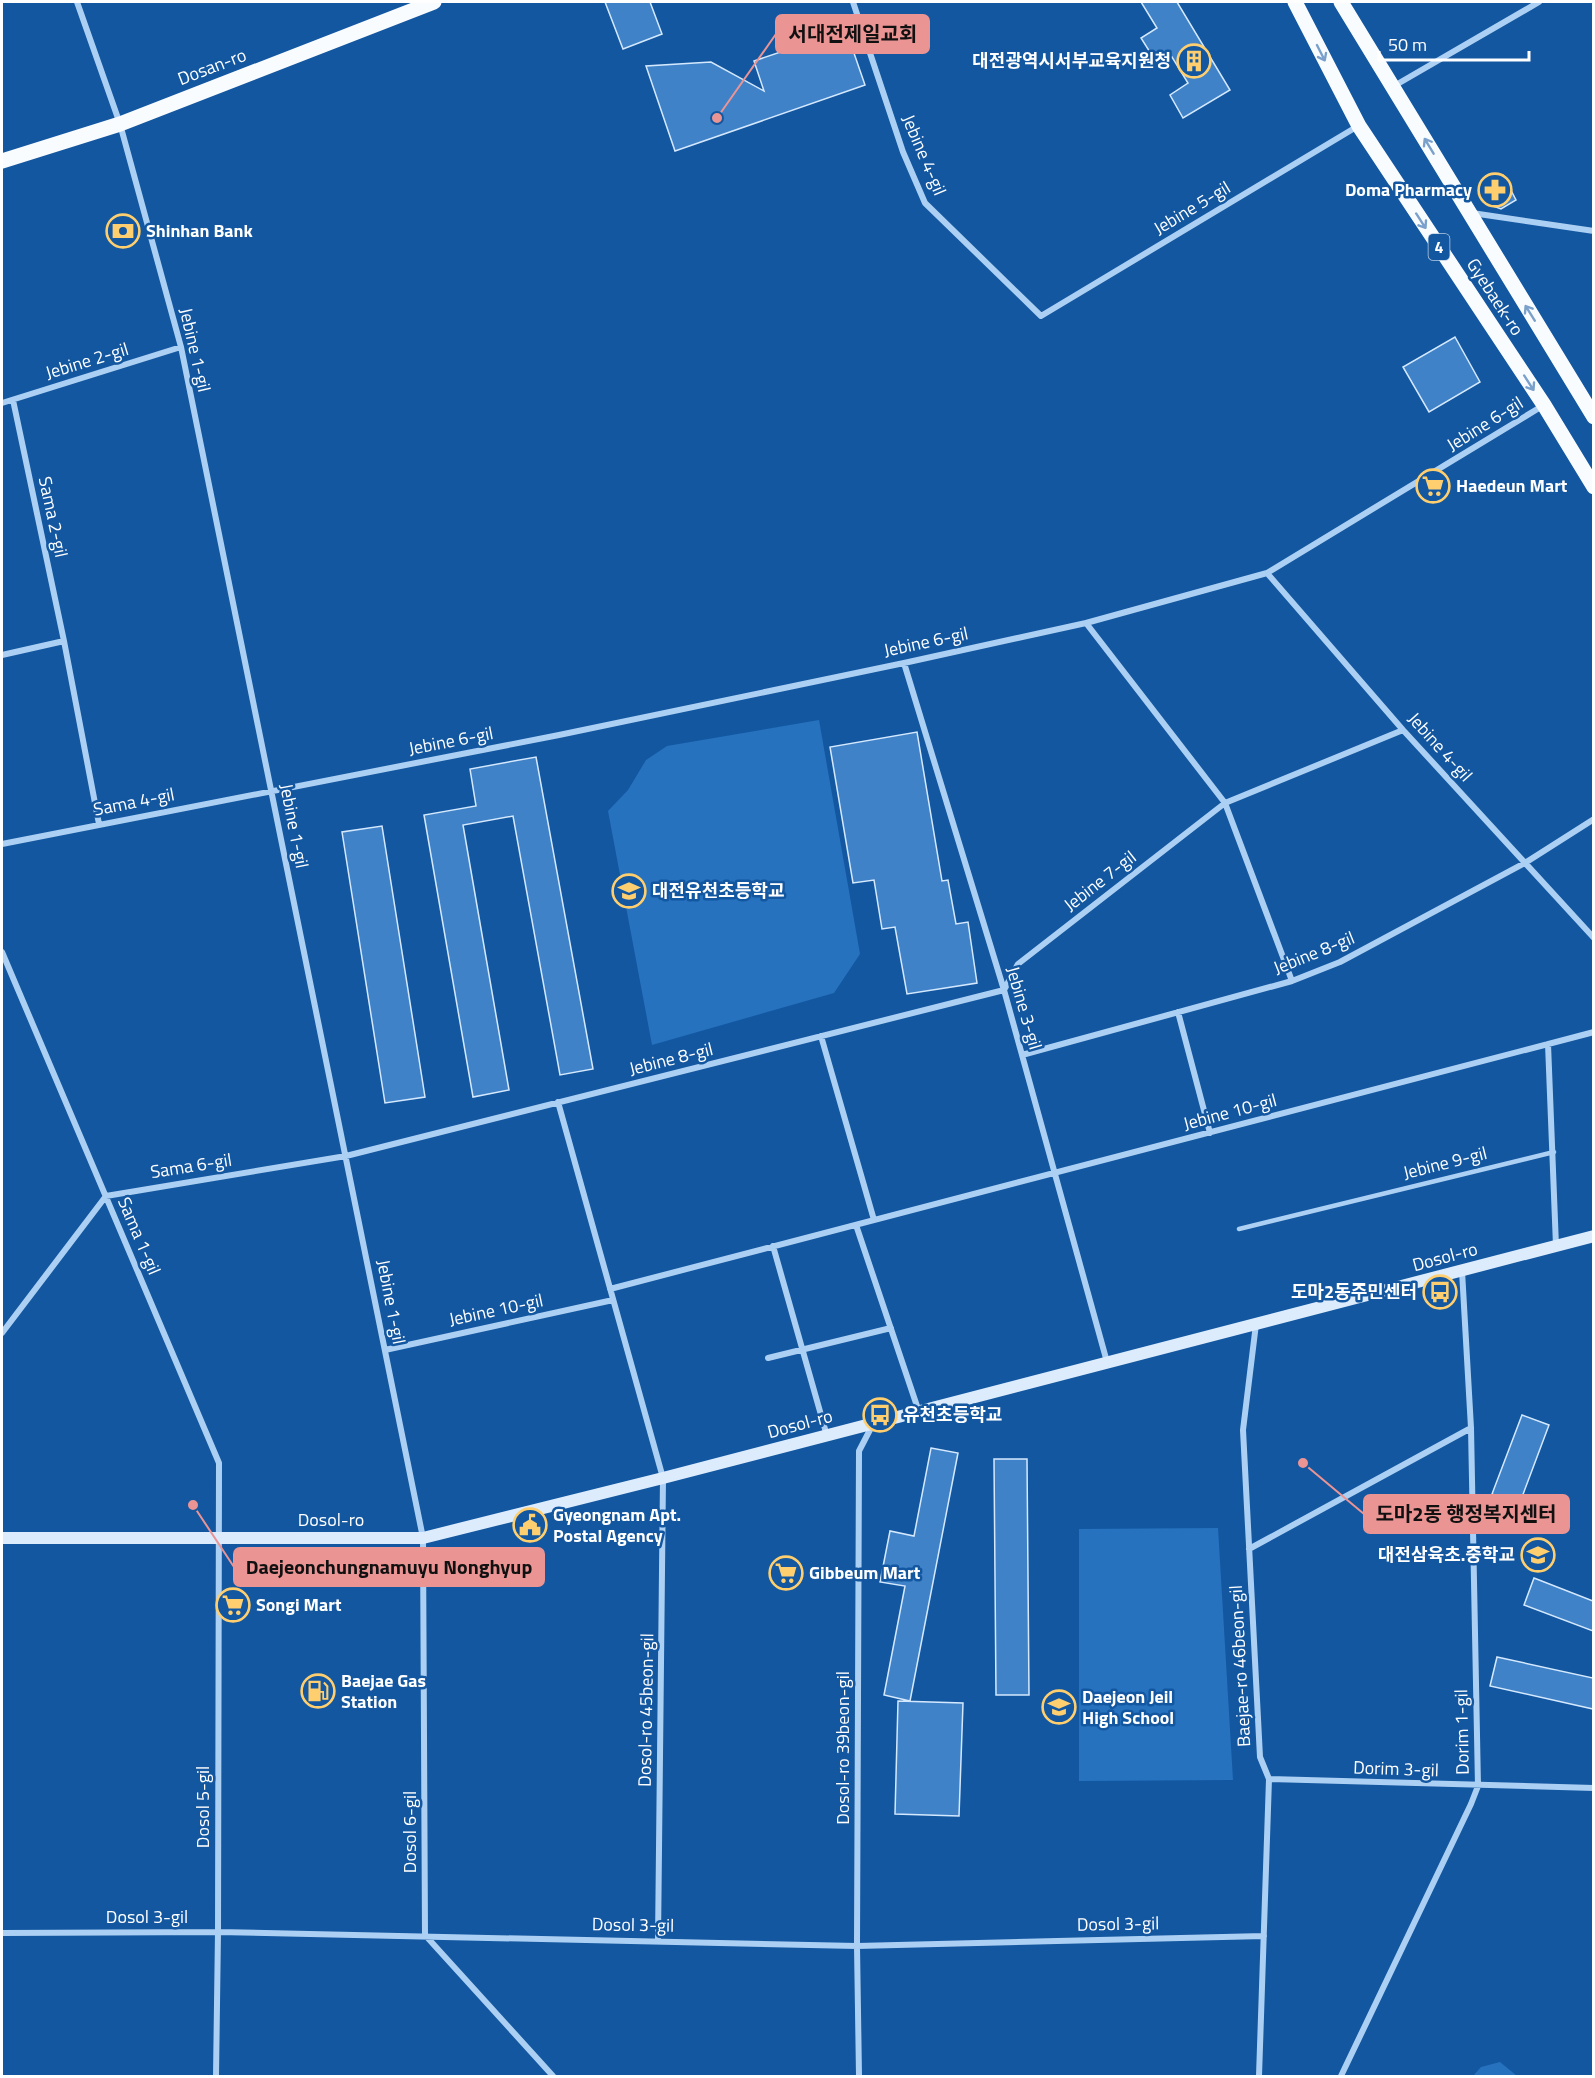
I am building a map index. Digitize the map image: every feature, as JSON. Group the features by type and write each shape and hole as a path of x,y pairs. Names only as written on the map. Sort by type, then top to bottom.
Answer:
{"main road":[{"name":"Dosan-ro","path":"2,161 120,124 434,2"},
{"name":"Gyebaek-ro","path":"1294,2 1359,126 1544,405 1593,487"},
{"name":"Gyebaek-ro","path":"1341,2 1593,417"}],"street":[{"name":"Jebine 1-gil","path":"77,2 120,124 181,347 423,1538"},
{"name":"Jebine 4-gil","path":"853,2 903,152 925,203 1041,316"},
{"path":"1394,87 1539,2"},
{"name":"Jebine 5-gil","path":"1041,316 1359,126"},
{"path":"1468,212 1593,231"},
{"name":"Jebine 2-gil","path":"2,403 181,347"},
{"name":"Sama 2-gil","path":"13,400 64,641 99,824"},
{"name":"Jebine 6-gil","path":"271,790 559,735 904,663 1086,623 1267,573 1544,405"},
{"name":"Jebine 4-gil","path":"1267,573 1403,730 1593,938"},
{"path":"1086,623 1225,803 1292,981"},
{"path":"2,655 64,641"},
{"name":"Jebine 3-gil","path":"904,663 1004,990 1107,1363"},
{"name":"Jebine 7-gil","path":"1004,990 1018,964 1225,803 1403,730"},
{"name":"Sama 4-gil","path":"2,844 271,790"},
{"name":"Jebine 8-gil","path":"1022,1055 1292,981 1340,962 1525,863 1593,819"},
{"name":"Sama 1-gil","path":"2,952 219,1463 219,1538"},
{"name":"Jebine 8-gil","path":"346,1156 1004,990"},
{"path":"1178,1012 1210,1133"},
{"name":"Jebine 10-gil","path":"610,1289 1593,1032"},
{"path":"821,1036 874,1220"},
{"path":"1548,1044 1556,1246"},
{"path":"558,1102 663,1478"},
{"name":"Sama 6-gil","path":"106,1196 346,1156"},
{"path":"2,1333 106,1196"},
{"path":"856,1225 919,1412"},
{"name":"Dosol-ro","path":"2,1538 423,1538 827,1436 1593,1236"},
{"path":"773,1246 827,1436"},
{"name":"Dorim 1-gil","path":"1341,2076 1478,1786 1471,1428 1462,1271"},
{"name":"Jebine 10-gil","path":"385,1350 613,1300"},
{"name":"Baejae-ro 46beon-gil","path":"1256,1324 1243,1430 1260,1757 1269,1779 1259,2076"},
{"path":"768,1358 891,1328"},
{"name":"Dosol-ro 39beon-gil","path":"860,2076 857,1946 859,1451 873,1424"},
{"path":"1249,1549 1471,1428"},
{"name":"Dosol-ro 45beon-gil","path":"658,1941 663,1478"},
{"name":"Dosol 5-gil","path":"216,2076 219,1538"},
{"name":"Dosol 6-gil","path":"423,1538 425,1935"},
{"name":"Dorim 3-gil","path":"1269,1779 1593,1788"},
{"name":"Dosol 3-gil","path":"2,1933 218,1932 425,1935 857,1946 1264,1936"},
{"path":"425,1935 553,2076"}],"lane":[{"name":"Jebine 9-gil","path":"1239,1229 1554,1152"}],"shaded area":[{"path":"819,720 860,954 834,993 652,1045 608,811 628,790 646,760 667,746"},
{"path":"1218,1528 1233,1780 1079,1781 1079,1529"},
{"path":"1500,2062 1517,2076 1473,2076 1481,2067"}],"building":[{"path":"605,2 650,2 662,34 623,49"},
{"name":"대전광역시서부교육지원청","path":"1141,2 1177,2 1230,90 1183,118 1170,95 1188,83 1172,57 1158,65 1141,38 1157,28"},
{"path":"846,30 865,85 675,151 646,66 711,62 764,91 754,61"},
{"path":"1503,175 1516,200 1501,209 1493,206 1483,188"},
{"path":"1455,337 1480,382 1429,412 1403,367"},
{"path":"917,732 942,881 948,880 956,924 968,922 977,983 907,994 895,927 882,929 874,880 853,883 830,747"},
{"path":"536,757 593,1069 560,1075 513,816 463,825 509,1090 473,1097 424,815 476,806 470,769"},
{"path":"382,826 425,1097 385,1103 342,832"},
{"path":"1522,1415 1549,1425 1519,1505 1492,1494"},
{"path":"931,1448 958,1453 910,1701 884,1695 905,1586 880,1582 890,1531 914,1536"},
{"path":"994,1459 1027,1459 1029,1695 996,1695"},
{"path":"1534,1578 1593,1601 1593,1631 1524,1605"},
{"path":"1497,1657 1593,1678 1593,1709 1490,1686"},
{"path":"898,1701 963,1703 959,1816 895,1814"}],"place":[{"name":"대전광역시서부교육지원청","path":"1194,61"},
{"name":"서대전제일교회","path":"717,118"},
{"name":"Doma Pharmacy","path":"1495,190"},
{"name":"Shinhan Bank","path":"123,231"},
{"name":"Haedeun Mart","path":"1433,486"},
{"name":"대전유천초등학교","path":"629,891"},
{"name":"도마2동주민센터","path":"1440,1292"},
{"name":"유천초등학교","path":"880,1415"},
{"name":"도마2동 행정복지센터","path":"1303,1463"},
{"name":"Daejeonchungnamuyu Nonghyup","path":"193,1505"},
{"name":"Gyeongnam Apt. Postal Agency","path":"530,1525"},
{"name":"대전삼육초.중학교","path":"1538,1555"},
{"name":"Gibbeum Mart","path":"786,1573"},
{"name":"Songi Mart","path":"233,1605"},
{"name":"Baejae Gas Station","path":"318,1691"},
{"name":"Daejeon Jeil High School","path":"1059,1707"}]}
